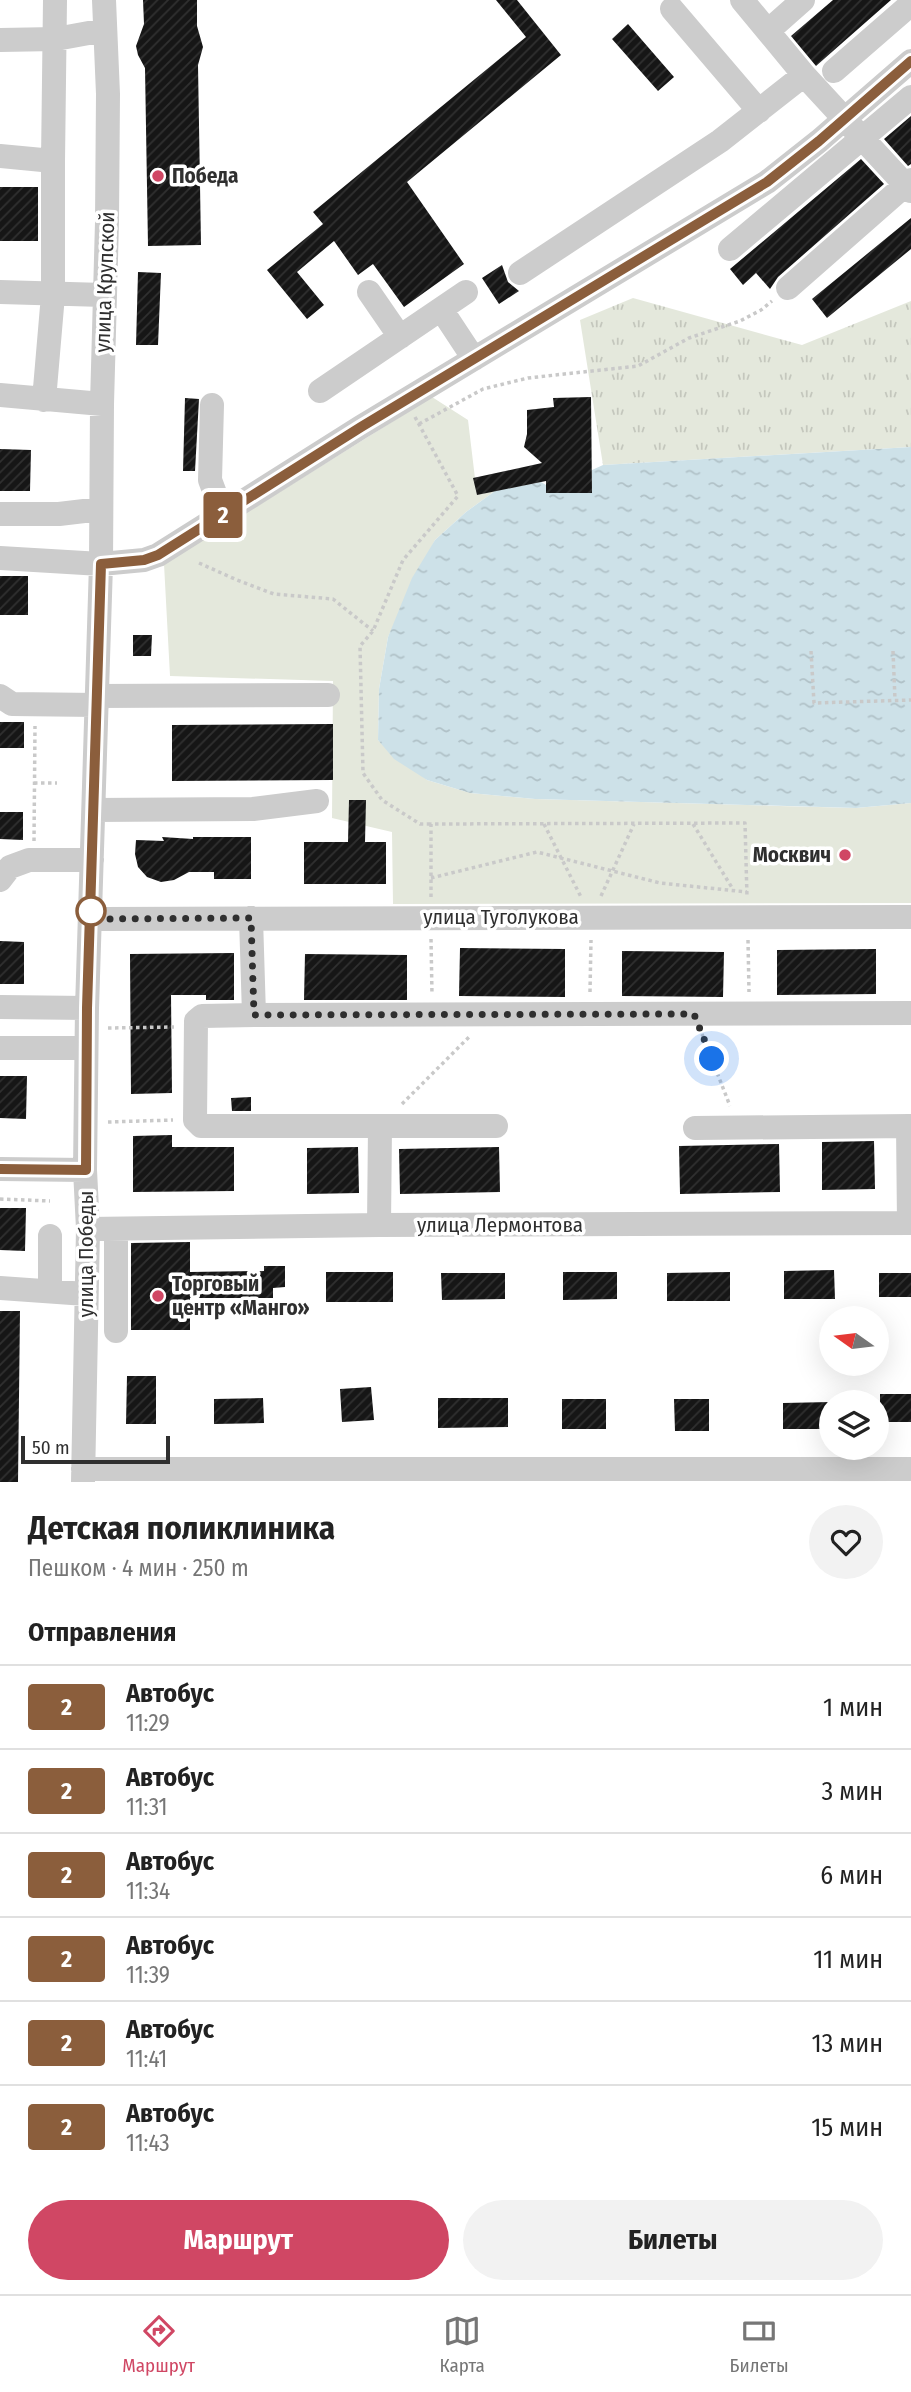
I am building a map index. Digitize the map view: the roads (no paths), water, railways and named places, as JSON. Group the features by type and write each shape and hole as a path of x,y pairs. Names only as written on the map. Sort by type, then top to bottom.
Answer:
{"street":[{"path":"44,400 53,295 55,0"},
{"name":"улица Крупской","path":"101,564 108,94 104,0"},
{"path":"743,0 804,75 909,185 788,288"},
{"path":"768,31 803,0"},
{"path":"834,71 911,4"},
{"path":"672,9 759,111"},
{"path":"0,40 55,39 105,30"},
{"path":"0,558 101,564 144,560 158,555 767,182 911,61"},
{"path":"520,274 720,141 804,75"},
{"path":"730,249 911,97"},
{"path":"0,156 53,161"},
{"path":"0,292 104,295"},
{"path":"369,292 400,337"},
{"path":"320,391 466,292"},
{"path":"441,309 474,359"},
{"path":"0,395 102,404"},
{"path":"212,405 210,480 216,496 227,512"},
{"path":"0,514 59,514 101,509"},
{"name":"улица Победы","path":"83,1476 88,1229 86,1048 101,564"},
{"path":"0,696 12,704 35,705 328,695"},
{"path":"93,810 253,809 317,801"},
{"path":"0,880 10,867 33,860 92,860"},
{"name":"улица Туголукова","path":"91,917 911,917"},
{"path":"251,918 254,1015"},
{"path":"0,1007 87,1008"},
{"path":"496,1126 201,1126 195,1120 195,1026 198,1018 202,1016 254,1015 911,1013"},
{"path":"0,1048 86,1048"},
{"path":"379,1225 380,1126"},
{"path":"695,1128 910,1126 910,1223"},
{"path":"0,1169 86,1170"},
{"name":"улица Лермонтова","path":"88,1229 910,1223"},
{"path":"116,1229 116,1331"},
{"path":"50,1236 50,1291"},
{"path":"0,1288 86,1294"},
{"path":"83,1476 858,1475 911,1469"}],"water":[{"path":"911,447 911,803 856,808 535,799 470,793 427,780 394,759 378,740 379,689 388,637 412,578 435,540 495,491 541,482 546,485 546,493 592,493 592,470 603,465"}],"place":[{"name":"Победа","path":"158,176"},
{"name":"Москвич","path":"845,855"},
{"name":"Торговый центр «Манго»","path":"158,1296"}]}
